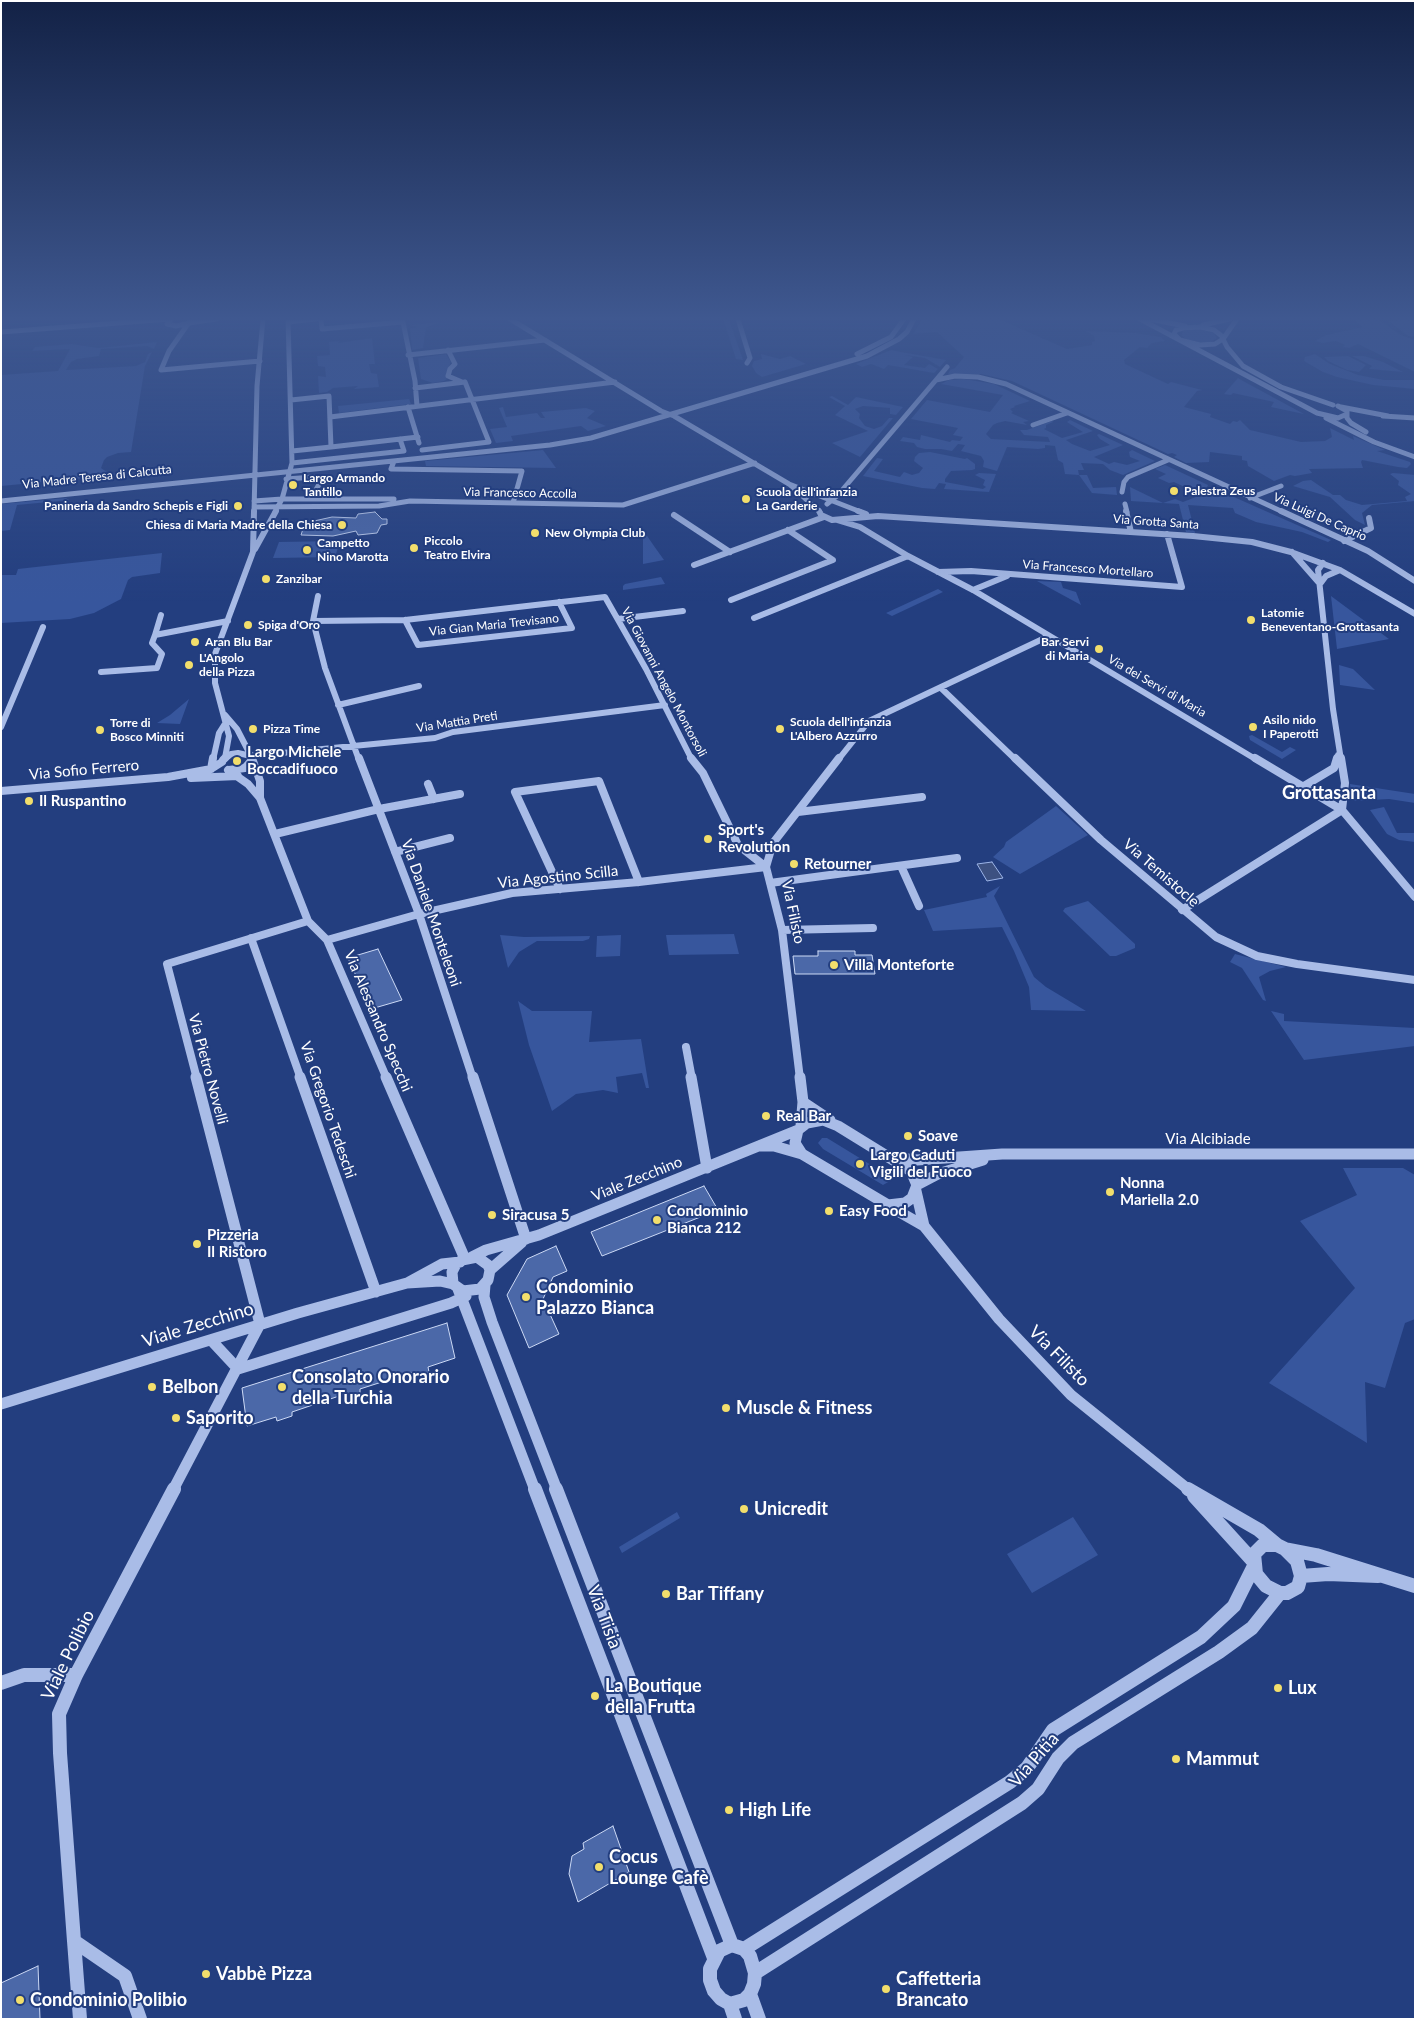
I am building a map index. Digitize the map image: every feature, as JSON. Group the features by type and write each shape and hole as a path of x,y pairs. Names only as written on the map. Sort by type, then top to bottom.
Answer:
{"street":[{"path":"253,552 258,413"},
{"path":"260,798 235,772 222,766 229,736 214,673 215,654 253,552 282,499 290,468 292,451 291,413"},
{"path":"330,413 331,446"},
{"path":"330,417 359,413"},
{"path":"410,413 423,452"},
{"path":"290,468 489,442 477,413"},
{"path":"423,452 569,439 598,433 661,413"},
{"path":"819,510 838,495 908,413"},
{"path":"1032,425 1066,413"},
{"name":"Via Luigi De Caprio","path":"1068,413 1344,541 1394,566 1415,581"},
{"path":"1375,413 1388,416"},
{"path":"290,468 394,461 571,442 600,436 671,414 789,484 829,503 841,504"},
{"path":"1319,414 1332,418 1362,414 1415,418"},
{"path":"1319,414 1374,442 1415,457"},
{"path":"1347,415 1351,423 1364,431 1415,451"},
{"path":"292,451 418,437"},
{"path":"290,468 404,451 400,439"},
{"path":"1122,492 1124,482 1128,477 1168,460"},
{"path":"394,461 391,469 522,471 513,503"},
{"name":"Via Francesco Accolla","path":"254,504 278,507 379,506 410,501 623,505 755,464"},
{"name":"Via Madre Teresa di Calcutta","path":"1,499 290,468"},
{"path":"286,479 309,477 319,479 321,481 311,498"},
{"path":"789,484 819,510 824,517"},
{"path":"1250,498 1280,486"},
{"path":"818,497 838,495"},
{"path":"838,495 836,500 853,514 860,527"},
{"path":"254,504 282,499 311,498 410,501"},
{"path":"1125,504 1131,532"},
{"path":"837,520 846,519 853,514 876,516"},
{"path":"674,515 730,552"},
{"path":"860,527 863,521 876,516"},
{"name":"Via Grotta Santa","path":"876,516 1166,534 1231,540 1291,552 1323,563 1340,570 1415,614"},
{"path":"694,565 824,517 860,527"},
{"path":"1344,541 1371,528 1369,518"},
{"name":"Via dei Servi di Maria","path":"860,527 908,556 973,590 1342,810 1415,897"},
{"path":"731,600 834,560 788,530"},
{"name":"Via Francesco Mortellaro","path":"938,572 1010,574 1182,587 1166,534"},
{"path":"1291,552 1320,584"},
{"path":"754,618 908,556"},
{"path":"1182,910 1342,810 1345,784 1339,752 1318,570 1323,563"},
{"path":"1320,584 1326,576 1340,570"},
{"path":"973,590 1010,574"},
{"path":"1182,587 1184,594"},
{"name":"Via Daniele Monteleoni","path":"318,596 314,621 325,668 419,914 525,1240"},
{"name":"Via Giovanni Angelo Montorsoli","path":"314,621 405,620 605,597 646,669 693,762 703,773 738,845 766,866"},
{"name":"Via Gian Maria Trevisano","path":"405,620 418,645 572,628 559,602"},
{"path":"1406,608 1415,606"},
{"path":"618,619 683,612"},
{"path":"101,672 158,668 162,654 152,644 161,615"},
{"path":"155,635 228,621"},
{"path":"1,727 43,627"},
{"name":"Via Filisto","path":"802,1154 795,1143 800,1128 803,1102 782,930 766,866 773,843 862,727 869,721 1050,636"},
{"path":"338,705 419,686"},
{"name":"Via Temistocle","path":"941,688 1101,840 1216,937 1257,956 1297,964 1415,980"},
{"name":"Via Mattia Preti","path":"224,760 238,753 251,757 435,738 453,732 665,705"},
{"path":"226,719 237,729 251,757 260,781 260,798"},
{"path":"211,769 218,733 226,719"},
{"path":"1304,786 1334,768 1339,752"},
{"path":"168,777 219,776 247,767 251,757"},
{"path":"168,777 211,769 224,760"},
{"name":"Via Sofio Ferrero","path":"1,791 168,777"},
{"path":"560,889 515,792 599,781 639,882"},
{"path":"428,784 434,799"},
{"path":"274,834 379,809 460,794"},
{"path":"798,812 922,797"},
{"name":"Via Alessandro Specchi","path":"260,798 308,921 327,940 465,1259"},
{"path":"395,852 450,838"},
{"path":"770,883 957,858"},
{"name":"Via Agostino Scilla","path":"327,940 419,914 512,893 639,882 766,866"},
{"path":"900,866 919,906"},
{"name":"Via Pietro Novelli","path":"260,1324 167,964 308,921"},
{"path":"782,930 874,928"},
{"name":"Via Gregorio Tedeschi","path":"251,938 376,1292"},
{"path":"686,1047 707,1168"},
{"path":"803,1102 911,1171 924,1226"},
{"name":"Viale Zecchino","path":"525,1240 762,1146 807,1123 823,1120 838,1126"},
{"path":"762,1146 774,1146 802,1154 924,1226"},
{"path":"889,1158 917,1160 1002,1154"},
{"path":"888,1205 905,1203 912,1198 916,1188 938,1174 1002,1154"},
{"name":"Via Alcibiade","path":"1002,1154 1415,1154"},
{"name":"Via Filisto","path":"924,1226 999,1320 1071,1395 1189,1490"},
{"path":"407,1283 442,1264 465,1259 486,1250 525,1240"},
{"path":"211,1340 238,1369 458,1290 480,1288 488,1280 490,1270 525,1240"},
{"path":"458,1290 452,1272 465,1259 482,1259 490,1270"},
{"path":"407,1283 440,1281 458,1290"},
{"name":"Viale Zecchino","path":"1,1404 260,1324 407,1283"},
{"name":"Via Tisia","path":"480,1288 738,1947"},
{"name":"Via Tisia","path":"458,1290 714,1958"},
{"name":"Viale Polibio","path":"80,2019 61,1763 60,1714 76,1675 260,1324"},
{"path":"1189,1490 1259,1530 1297,1561 1301,1576 1298,1587 1287,1593 1266,1586 1256,1574 1253,1564 1189,1490"},
{"path":"1253,1564 1257,1549 1263,1545 1281,1547 1316,1555 1415,1586"},
{"name":"Via Pitia","path":"738,1947 1010,1782 1027,1768 1053,1730 1201,1637 1234,1606 1253,1564"},
{"path":"1301,1576 1328,1574 1386,1576"},
{"name":"Via Pitia","path":"755,1973 1022,1803 1038,1789 1058,1758 1073,1743 1219,1652 1252,1628 1280,1592"},
{"path":"1,1683 24,1675 76,1675"},
{"path":"74,1941 125,1976 140,2019"},
{"path":"730,2004 744,2000 750,1994 754,1984 754,1964 738,1947 719,1951 710,1969 710,1980 714,1991 721,1999 730,2004 735,2019"},
{"path":"750,1994 759,2019"}],"shaded area":[{"path":"1,413 137,413 131,452 118,453 107,457 101,468 108,473 127,474 1,486"},
{"path":"501,413 505,413 506,417 537,413 541,418 545,418 542,413 592,413 587,418 606,426 588,431 581,426 511,436 513,441 496,443 490,429 507,427"},
{"path":"837,413 859,413 859,418 865,426 874,429 882,426 889,418 893,418 860,457 832,443 868,431 835,415"},
{"path":"916,413 1012,413 1029,421 1023,422 1027,425 1005,421 997,423 986,434 991,439 1050,442 1048,437 1024,435 1020,430 1027,430 1052,421 1044,429 1062,438 1083,432 1067,422 1070,420 1093,431 1066,440 1072,444 1090,451 1110,445 1100,439 1097,435 1099,434 1123,445 1094,457 1109,464 1114,462 1127,465 1140,461 1130,457 1129,452 1132,450 1155,461 1123,475 1110,470 1103,464 1081,463 1084,470 1078,470 1079,475 1065,474 1063,463 1058,460 1055,446 1045,445 1045,448 1038,449 1007,447 997,471 983,467 984,461 981,456 961,451 965,445 958,444 952,451 925,449 917,447 914,443 900,441 903,437 920,440 921,435 950,442 952,440 960,441 963,437 953,435 958,428 911,419"},
{"path":"1081,413 1208,413 1211,414 1210,417 1230,424 1233,421 1237,422 1240,420 1250,430 1301,442 1325,441 1332,437 1330,428 1354,440 1353,436 1385,450 1377,451 1410,462 1411,464 1407,468 1362,460 1363,468 1309,469 1312,473 1290,475 1274,481 1248,466 1247,461 1242,460 1242,456 1210,452 1209,462 1186,463 1174,457 1177,455 1168,454"},
{"path":"543,450 556,468 426,466 425,461"},
{"path":"930,452 967,458 975,464 975,469 972,470 951,471 945,482 983,489 986,487 983,485 985,480 975,475 979,473 996,474 989,492 944,489 946,484 939,483 935,489 922,488 863,476 877,458 883,459 874,471 900,477 904,472 912,475 919,473 923,468 914,461 915,457 919,453"},
{"path":"1165,465 1208,485 1193,491 1174,482 1169,483 1158,478 1166,474 1155,469"},
{"path":"1390,474 1415,475 1415,501 1372,505 1362,513 1365,525 1355,520 1330,497 1293,486 1303,481 1311,480 1333,495 1340,495 1346,500 1362,505 1407,501 1405,497 1411,494 1398,485 1399,481"},
{"path":"1079,475 1087,475 1093,488 1116,487 1117,495 1092,493"},
{"path":"1130,487 1163,503 1131,501"},
{"path":"1218,490 1331,540 1328,542 1302,532 1256,522 1235,513 1233,508 1188,505 1195,533 1186,532 1179,504 1163,503 1175,499 1183,502"},
{"path":"66,498 69,500 17,505 10,530 1,531 1,504"},
{"path":"643,530 654,546 664,560 643,564"},
{"name":"Campetto Nino Marotta","path":"340,541 335,557 273,558 279,542"},
{"path":"162,553 160,573 132,577 128,580 121,599 94,613 70,619 1,623 1,575 16,575 18,569"},
{"path":"661,577 665,584 623,590 625,584"},
{"path":"1037,581 1061,582 1063,588 1076,592 1081,605"},
{"path":"938,589 943,592 892,616 886,613"},
{"path":"1331,596 1389,639 1337,649"},
{"path":"1339,665 1353,669 1375,690 1340,685"},
{"path":"189,699 180,724 157,723 170,715"},
{"path":"1252,735 1282,752 1290,747 1296,750 1282,759 1250,740 1249,736"},
{"path":"1350,784 1415,794 1415,803 1389,799 1352,801"},
{"path":"1056,806 1088,835 1020,874 993,857 1004,847 1006,842"},
{"path":"1384,807 1397,833 1415,833 1415,842 1399,840 1387,834 1370,810"},
{"path":"992,862 1003,878 987,881 977,864"},
{"path":"1000,886 994,896 1034,977 1046,987 1086,1011 1031,1010 1029,987 1002,927 933,931 924,910 987,897 986,894"},
{"path":"1088,901 1135,944 1135,948 1116,956 1110,956 1063,911 1065,908"},
{"path":"734,934 739,954 669,955 666,935"},
{"path":"500,935 524,937 590,936 589,939 583,941 537,941 519,952 508,968"},
{"path":"621,935 620,956 596,957 597,936"},
{"path":"1235,954 1286,967 1270,971 1259,977 1266,1001 1263,1000 1242,968 1230,962"},
{"path":"518,1001 532,1011 592,1011 589,1042 641,1039 649,1088 646,1088 642,1073 616,1077 618,1093 603,1090 576,1094 552,1111 529,1045"},
{"path":"1271,1011 1284,1014 1284,1021 1415,1028 1415,1046 1304,1060"},
{"path":"822,1138 827,1138 889,1176 890,1181 883,1185 823,1149 818,1143"},
{"path":"1343,1168 1403,1168 1415,1175 1415,1319 1405,1323 1385,1388 1365,1382 1367,1443 1269,1383 1355,1288 1300,1221 1357,1195"},
{"path":"677,1512 680,1518 622,1553 619,1547"},
{"path":"1073,1517 1098,1555 1032,1593 1007,1554"}],"building":[{"name":"Chiesa di Maria Madre della Chiesa","path":"375,512 382,519 387,519 387,524 381,525 377,533 358,535 356,531 333,536 301,535 305,523 332,517 356,518 358,514"},
{"path":"378,949 402,1000 371,1009 348,958"},
{"name":"Villa Monteforte","path":"818,951 855,951 855,955 872,955 875,974 795,974 793,956 818,956"},
{"name":"Condominio Bianca 212","path":"704,1186 718,1210 602,1256 591,1232"},
{"name":"Condominio Palazzo Bianca","path":"556,1246 567,1271 553,1277 543,1299 559,1334 529,1348 507,1295 527,1259"},
{"path":"447,1323 455,1358 428,1367 429,1372 414,1377 413,1372 360,1389 360,1394 346,1399 345,1394 292,1412 292,1416 277,1421 276,1417 247,1426 242,1388"},
{"name":"Cocus Lounge Cafè","path":"613,1826 629,1872 578,1902 569,1874 572,1856 584,1849 583,1843"},
{"name":"Condominio Polibio","path":"38,1966 40,2019 1,2019 1,1983"}],"place":[{"name":"Largo Armando Tantillo","path":"293,485"},
{"name":"Palestra Zeus","path":"1174,491"},
{"name":"Scuola dell'infanzia La Garderie","path":"746,499"},
{"name":"Panineria da Sandro Schepis e Figli","path":"238,506"},
{"name":"Chiesa di Maria Madre della Chiesa","path":"342,525"},
{"name":"New Olympia Club","path":"535,533"},
{"name":"Piccolo Teatro Elvira","path":"414,548"},
{"name":"Campetto Nino Marotta","path":"307,550"},
{"name":"Zanzibar","path":"266,579"},
{"name":"Latomie Beneventano-Grottasanta","path":"1251,620"},
{"name":"Spiga d'Oro","path":"248,625"},
{"name":"Aran Blu Bar","path":"195,642"},
{"name":"Bar Servi di Maria","path":"1099,649"},
{"name":"L'Angolo della Pizza","path":"189,665"},
{"name":"Asilo nido I Paperotti","path":"1253,727"},
{"name":"Pizza Time","path":"253,729"},
{"name":"Scuola dell'infanzia L'Albero Azzurro","path":"780,729"},
{"name":"Torre di Bosco Minniti","path":"100,730"},
{"name":"Largo Michele Boccadifuoco","path":"237,761"},
{"name":"Il Ruspantino","path":"29,801"},
{"name":"Sport's Revolution","path":"708,839"},
{"name":"Retourner","path":"794,864"},
{"name":"Villa Monteforte","path":"834,965"},
{"name":"Real Bar","path":"766,1116"},
{"name":"Soave","path":"908,1136"},
{"name":"Largo Caduti Vigili del Fuoco","path":"860,1164"},
{"name":"Nonna Mariella 2.0","path":"1110,1192"},
{"name":"Easy Food","path":"829,1211"},
{"name":"Siracusa 5","path":"492,1215"},
{"name":"Condominio Bianca 212","path":"657,1220"},
{"name":"Pizzeria Il Ristoro","path":"197,1244"},
{"name":"Condominio Palazzo Bianca","path":"526,1297"},
{"name":"Belbon","path":"152,1387"},
{"name":"Consolato Onorario della Turchia","path":"282,1387"},
{"name":"Muscle & Fitness","path":"726,1408"},
{"name":"Saporito","path":"176,1418"},
{"name":"Unicredit","path":"744,1509"},
{"name":"Bar Tiffany","path":"666,1594"},
{"name":"Lux","path":"1278,1688"},
{"name":"La Boutique della Frutta","path":"595,1696"},
{"name":"Mammut","path":"1176,1759"},
{"name":"High Life","path":"729,1810"},
{"name":"Cocus Lounge Cafè","path":"599,1867"},
{"name":"Vabbè Pizza","path":"206,1974"},
{"name":"Caffetteria Brancato","path":"886,1989"},
{"name":"Condominio Polibio","path":"20,2000"}],"district":[{"name":"Grottasanta","path":"1329,793"}]}
